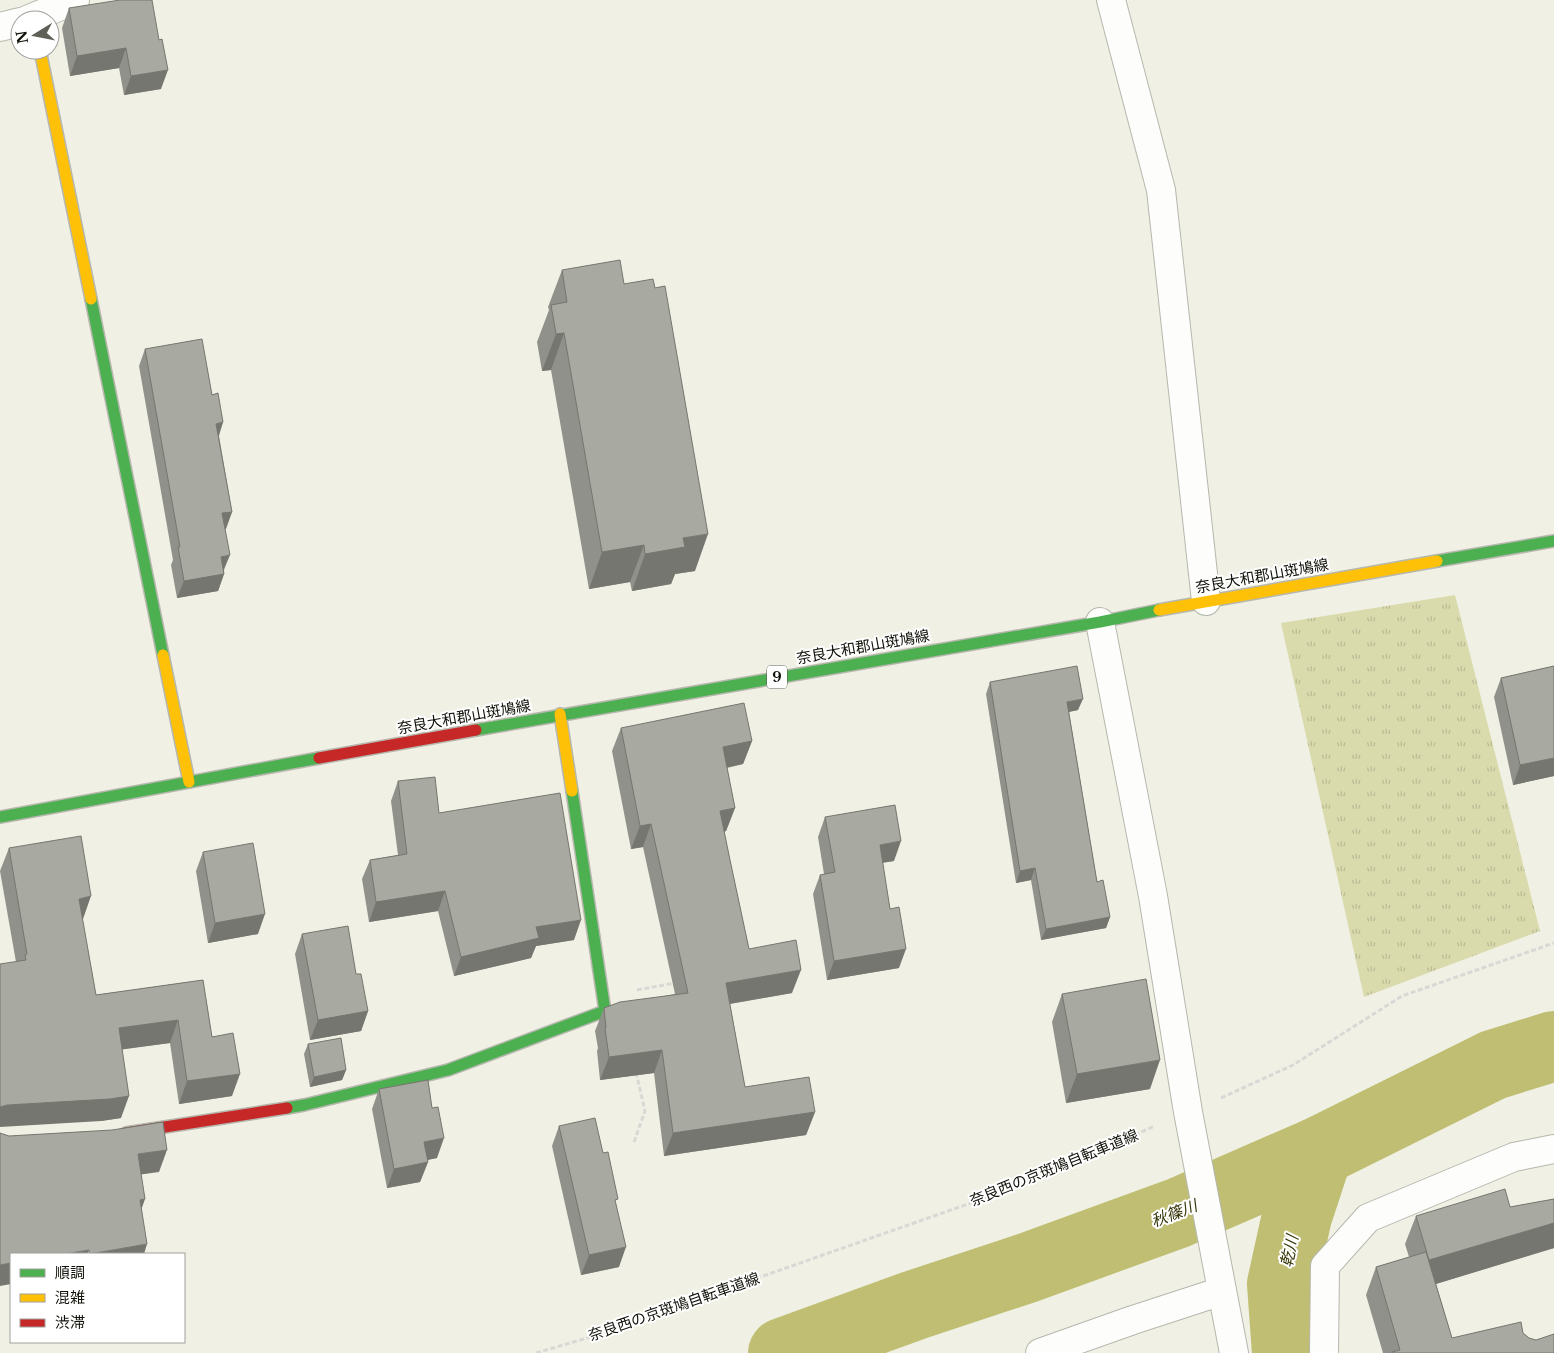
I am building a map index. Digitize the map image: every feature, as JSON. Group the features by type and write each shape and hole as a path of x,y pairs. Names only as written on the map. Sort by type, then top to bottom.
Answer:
{"main road":[{"path":"42,60 189,782"},
{"name":"奈良大和郡山斑鳩線","path":"0,817 560,714 1100,622 1206,601 1554,541"},
{"path":"112,1136 304,1105 448,1070 604,1010 560,714"}],"street":[{"path":"52,10 75,0"},
{"path":"1111,0 1161,190 1206,601"},
{"path":"1100,622 1153,896 1188,1112 1234,1353"},
{"path":"1324,1353 1325,1266 1368,1218 1514,1157 1554,1149"},
{"path":"1040,1353 1222,1291"}],"path":[{"name":"奈良西の京斑鳩自転車道線","path":"536,1353 587,1338 1002,1192 1293,1065 1402,996 1554,943"},
{"path":"602,996 676,983"},
{"path":"634,1142 645,1112 635,1066"}],"green space":[{"path":"1455,595 1540,931 1364,997 1281,623"}],"building":[{"path":"120,0 152,0 159,40 162,39 168,70 131,76 126,48 77,56 69,8"},
{"path":"620,260 624,284 653,279 655,288 665,286 708,534 683,538 685,547 645,554 644,545 602,552 564,333 556,334 551,305 567,302 562,270"},
{"path":"202,339 212,395 218,393 223,422 216,424 232,512 222,513 230,555 221,557 224,574 184,581 178,547 180,547 145,349"},
{"path":"1077,666 1083,699 1067,702 1097,882 1103,880 1110,917 1046,929 1035,868 1020,871 990,682"},
{"path":"1554,666 1554,758 1520,765 1501,678"},
{"path":"744,703 752,741 723,747 735,808 720,811 749,949 796,940 801,970 726,983 745,1087 809,1077 815,1112 673,1133 662,1050 609,1057 605,1028 604,1008 620,1002 688,993 651,824 640,826 621,728"},
{"path":"435,777 439,813 560,793 581,920 536,927 539,938 461,957 445,891 376,902 370,860 407,854 398,781"},
{"path":"895,805 901,841 880,845 890,909 899,907 906,949 834,961 820,875 835,872 825,817"},
{"path":"81,836 91,896 79,899 96,995 203,980 212,1037 233,1033 240,1074 187,1081 178,1020 119,1028 129,1096 0,1107 0,964 26,960 25,955 27,954 9,848"},
{"path":"253,843 265,914 215,923 203,852"},
{"path":"348,926 356,974 361,974 368,1011 318,1020 302,934"},
{"path":"1146,979 1160,1060 1077,1074 1062,994"},
{"path":"341,1038 346,1070 314,1077 308,1044"},
{"path":"428,1080 432,1108 438,1107 444,1138 424,1142 428,1162 394,1169 379,1089"},
{"path":"595,1118 603,1153 608,1152 618,1199 615,1200 626,1247 589,1255 559,1126"},
{"path":"163,1122 167,1150 138,1154 145,1199 140,1200 147,1244 96,1253 90,1253 89,1250 71,1253 10,1253 10,1263 0,1265 0,1133 9,1136 112,1130"},
{"path":"1505,1189 1510,1207 1554,1199 1554,1223 1429,1260 1416,1216"},
{"path":"1426,1252 1452,1338 1521,1322 1523,1333 1529,1338 1536,1340 1554,1334 1554,1353 1392,1353 1400,1350 1376,1267"}],"waterway":[{"name":"秋篠川","path":"783,1353 1178,1213 1318,1152 1493,1065 1554,1046"},
{"name":"乾川","path":"1287,1353 1282,1284 1297,1216 1318,1152"}],"traffic: fast":[{"path":"91,299 163,655"},
{"path":"1437,561 1554,541"},
{"path":"476,730 1100,622 1159,610"},
{"path":"0,817 319,758"},
{"path":"287,1108 448,1070 605,1011 572,791"}],"traffic: slow":[{"path":"42,60 91,299"},
{"path":"1159,610 1437,561"},
{"path":"163,655 189,782"},
{"path":"560,714 572,791"}],"traffic: jam":[{"path":"319,758 476,730"},
{"path":"126,1133 287,1108"}]}
